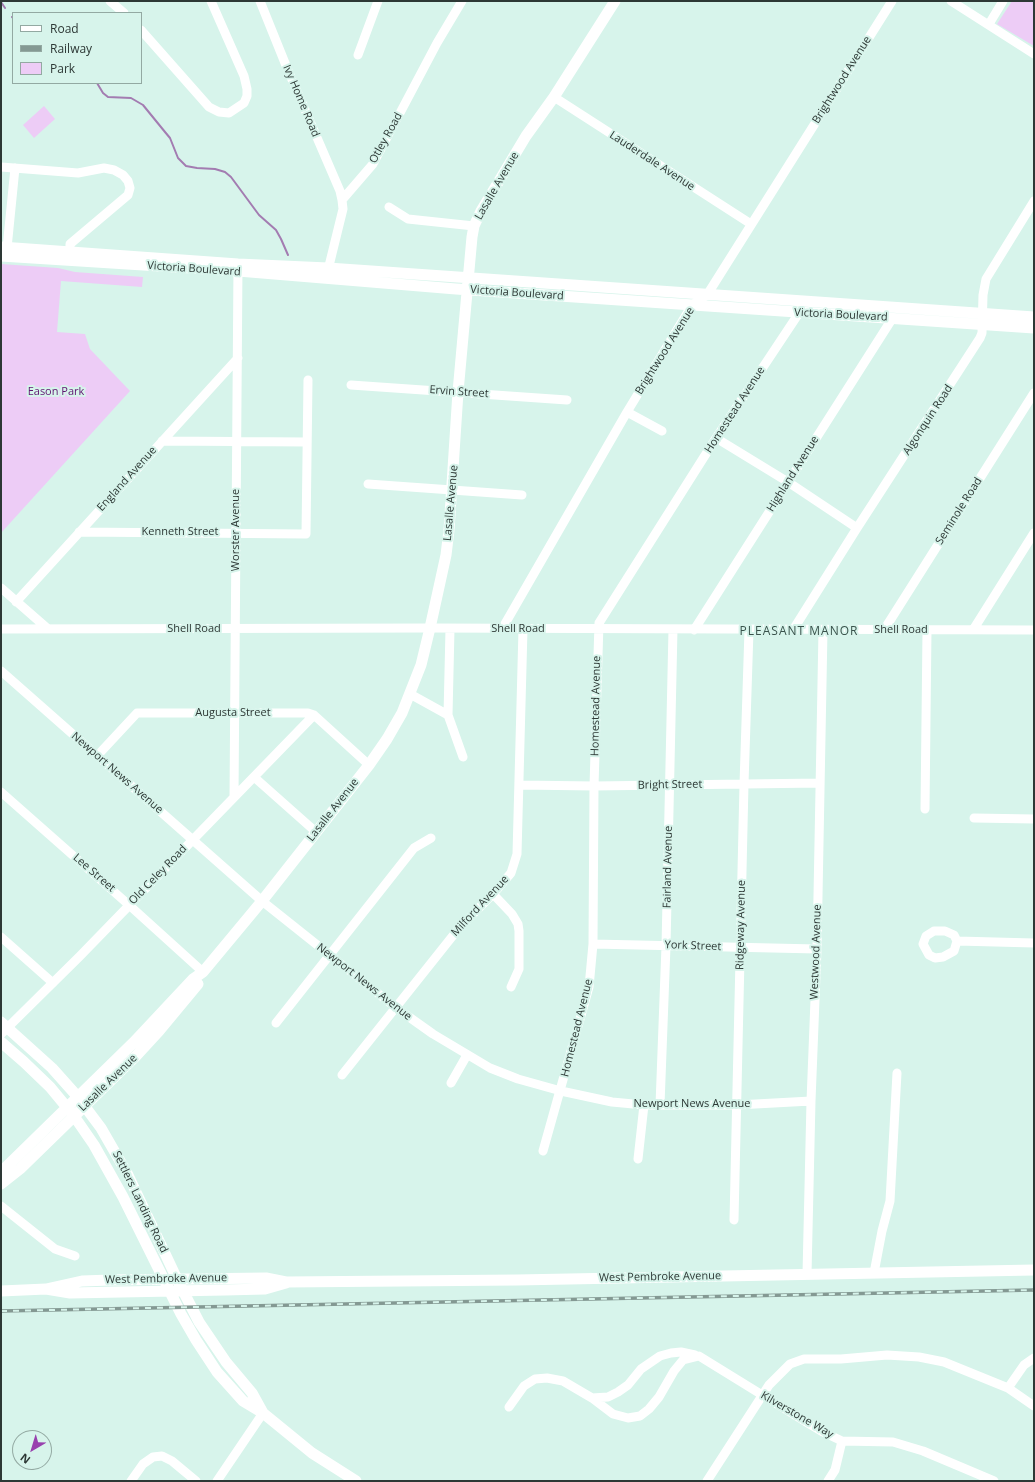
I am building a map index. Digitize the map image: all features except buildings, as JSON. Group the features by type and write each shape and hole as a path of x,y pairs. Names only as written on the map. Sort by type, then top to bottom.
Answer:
{"main road":[{"name":"Lasalle Avenue","path":"1,1184 20,1169 136,1056 159,1031 199,983 204,972 370,764 402,713 421,665 446,555 453,490 458,392 474,226 480,211 526,136 554,97 615,1"},
{"name":"Victoria Boulevard","path":"3,250 238,268 325,280 468,284 707,295 1034,317"},
{"name":"Victoria Boulevard","path":"238,268 328,268 468,284 692,306 1034,328"},
{"name":"Lasalle Avenue","path":"1,1172 134,1042 193,979 204,972"},
{"name":"Settlers Landing Road","path":"3,1028 52,1068 78,1096 108,1140 128,1175 177,1279 205,1333 226,1362 252,1393 263,1413"},
{"name":"Settlers Landing Road","path":"1,1042 32,1069 74,1116 109,1169 191,1332 217,1372 243,1401 263,1413"},
{"name":"West Pembroke Avenue","path":"1,1291 46,1289 82,1281 177,1279 266,1278 286,1282 516,1280 1034,1270"},
{"name":"West Pembroke Avenue","path":"46,1289 70,1293 170,1292 265,1289 286,1282"},
{"path":"263,1413 297,1442 328,1464 356,1481"}],"street":[{"path":"110,1 123,12"},
{"path":"142,31 209,107 224,114 229,113 244,103 247,96 246,81 211,1"},
{"name":"Ivy Home Road","path":"260,1 340,191 342,200"},
{"path":"358,55 378,1"},
{"name":"Otley Road","path":"342,200 373,164 437,43 462,1"},
{"name":"Brightwood Avenue","path":"502,629 627,412 692,306 707,295 892,1"},
{"path":"951,1 1034,54"},
{"path":"989,24 1003,1"},
{"name":"Lauderdale Avenue","path":"554,97 751,224"},
{"path":"1,167 78,173 104,168 114,170 123,175 128,181 130,188 128,195 70,244 70,256"},
{"path":"3,250 15,168"},
{"path":"325,280 343,209 342,200"},
{"name":"Algonquin Road","path":"793,630 857,528 971,354 981,336 983,295 986,279 1034,201"},
{"path":"389,207 408,219 474,226"},
{"name":"Worster Avenue","path":"234,797 238,268"},
{"name":"Homestead Avenue","path":"543,1151 589,987 593,944 594,786 599,622 716,438 799,313"},
{"name":"Highland Avenue","path":"694,630 892,318"},
{"name":"England Avenue","path":"16,602 238,358"},
{"path":"162,442 307,442 308,380"},
{"name":"Ervin Street","path":"351,385 568,400"},
{"name":"Seminole Road","path":"884,630 1034,393"},
{"path":"627,412 662,431"},
{"path":"716,438 788,482 857,528"},
{"name":"Kenneth Street","path":"79,532 306,534 307,442"},
{"path":"368,484 522,494"},
{"path":"973,630 1034,533"},
{"path":"1,588 48,629"},
{"name":"Shell Road","path":"1,629 430,628 1034,630"},
{"path":"450,629 448,715 463,757"},
{"name":"Milford Avenue","path":"342,1075 459,928 511,874 517,854 523,629"},
{"name":"Fairland Avenue","path":"660,1105 666,946 673,629"},
{"name":"Ridgeway Avenue","path":"734,1220 749,630"},
{"name":"Westwood Avenue","path":"807,1274 823,630"},
{"path":"925,809 927,630"},
{"name":"Newport News Avenue","path":"1,671 262,901 329,956 395,1007 433,1034 490,1068 518,1079 561,1091 612,1102 644,1105 737,1105 811,1101"},
{"path":"410,694 448,715"},
{"name":"Augusta Street","path":"97,756 137,713 308,713 314,715"},
{"path":"314,715 370,764"},
{"name":"Old Celey Road","path":"3,1028 53,983 314,715"},
{"path":"254,777 316,832"},
{"name":"Bright Street","path":"520,785 594,786 820,783"},
{"name":"Lee Street","path":"1,792 204,972"},
{"path":"974,818 1034,819"},
{"path":"276,1023 414,848 431,838"},
{"path":"493,894 512,914 518,924 519,969 511,987"},
{"path":"1,937 53,983"},
{"path":"957,941 1034,943"},
{"name":"York Street","path":"593,944 816,950"},
{"path":"451,1083 467,1055"},
{"path":"874,1273 882,1231 890,1201 897,1073"},
{"path":"638,1159 644,1105"},
{"path":"1,1206 55,1249 75,1256"},
{"name":"Kilverstone Way","path":"592,1398 608,1397 618,1392 628,1386 641,1369 660,1356 681,1352 699,1356 823,1432 842,1440 893,1442 923,1451 994,1481"},
{"path":"707,1481 763,1395 778,1375 790,1364 804,1358 841,1359 887,1355 918,1357 944,1362 1008,1388 1034,1406"},
{"path":"509,1407 524,1386 536,1379 547,1378 563,1382 592,1398 613,1414 628,1418 640,1416 649,1409 659,1396 674,1371 683,1360 699,1356"},
{"path":"1008,1388 1024,1365 1034,1358"},
{"path":"217,1481 263,1413"},
{"path":"828,1481 834,1470 842,1440"},
{"path":"131,1481 144,1464 152,1457 162,1456 172,1461 196,1481"}],"green space":[{"path":"1012,1 1034,1 1034,46 997,24"},
{"path":"44,106 55,119 34,138 23,125"},
{"name":"Eason Park","path":"1,264 58,268 75,272 143,277 142,287 61,281 57,332 85,334 90,349 130,391 1,533"}],"waterway":[{"path":"1,2 5,8"},
{"path":"98,84 103,93 108,97 131,98 143,105 170,138 178,158 186,166 215,169 225,172 231,177 259,215 276,230 288,255"}],"railway":[{"path":"1,1311 1034,1290"}],"district":[{"name":"PLEASANT MANOR","path":"799,632"}]}
